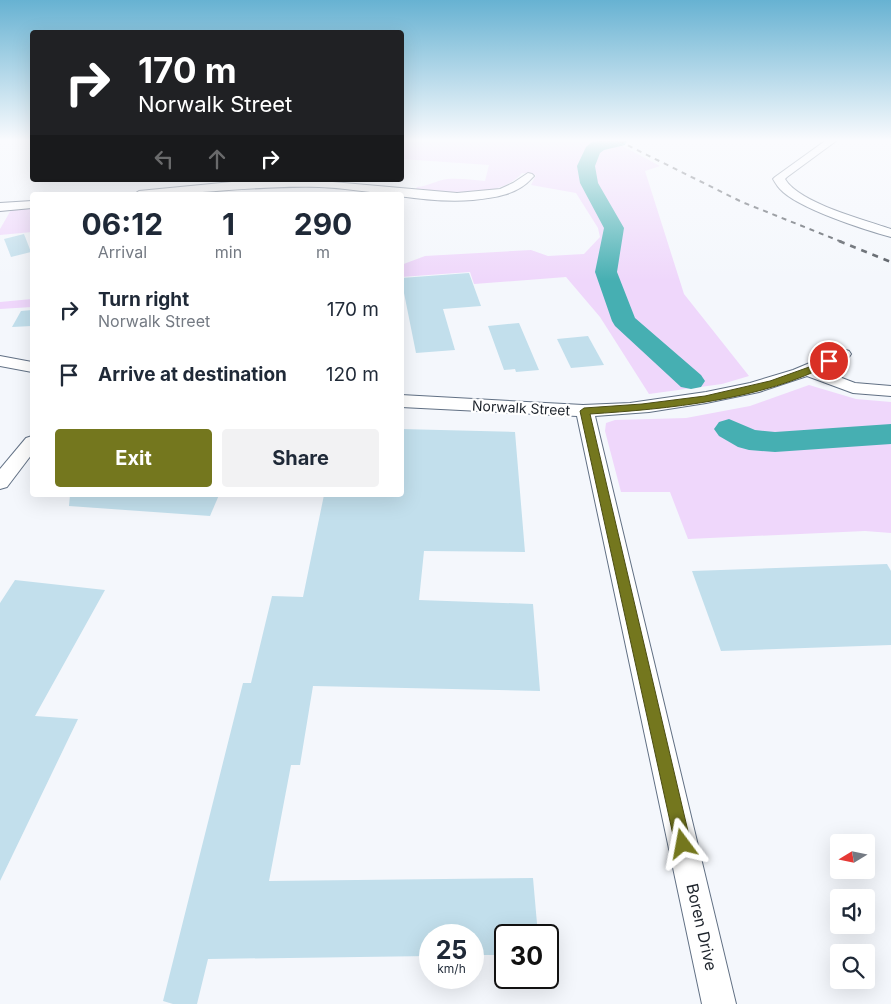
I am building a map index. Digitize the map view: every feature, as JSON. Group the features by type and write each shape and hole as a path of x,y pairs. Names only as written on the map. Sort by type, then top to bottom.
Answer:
{"street":[{"path":"164,192 200,188"},
{"path":"373,188 452,197 472,196 513,188"},
{"path":"784,188 798,198 814,205 891,233"},
{"path":"0,208 30,205"},
{"name":"Norwalk Street","path":"404,401 584,411 642,407 705,399 773,383 808,371 843,354"},
{"path":"0,361 30,367"},
{"path":"808,371 853,388 891,391"},
{"name":"Boren Drive","path":"584,411 719,1004"},
{"path":"0,482 30,444"}],"shaded area":[{"path":"416,188 497,188 486,191 456,193 415,190"},
{"path":"547,188 650,188 684,294 749,376 722,384 649,394 600,317 566,277 474,284 470,272 404,277 404,264 425,256 531,250 548,256 584,254 600,237 598,228 576,193"},
{"path":"30,208 30,232 0,235 0,229 11,210"},
{"path":"30,299 30,307 0,309 0,302"},
{"path":"809,385 856,399 891,402 891,533 865,531 688,539 670,492 621,492 605,431 606,423 615,420 686,418 750,406"}],"building":[{"path":"24,234 30,252 11,257 4,239"},
{"path":"469,273 481,306 443,309 455,350 416,353 404,293 404,278"},
{"path":"30,310 30,326 12,327 21,311"},
{"path":"519,323 539,370 516,372 515,369 504,370 488,326"},
{"path":"588,336 604,365 571,368 557,339"},
{"path":"404,429 515,432 525,552 424,551 419,600 533,604 540,691 313,686 300,765 291,765 269,881 533,878 537,924 494,924 494,955 484,955 484,924 419,924 419,956 208,959 197,1004 173,1004 163,1001 243,683 251,683 272,596 303,597 324,497 404,497"},
{"path":"70,497 218,497 210,516 69,506"},
{"path":"887,564 891,571 891,645 721,651 692,571"},
{"path":"15,580 105,590 35,716 78,719 0,881 0,603"}],"waterway":[{"path":"592,188 614,228 606,272 624,321 691,381"},
{"path":"729,429 749,440 775,442 891,434"}],"railway":[{"path":"713,188 742,202 842,242"},
{"path":"839,241 891,262"}],"route":[{"path":"683,844 584,411 642,407 705,399 773,383 829,361"}]}
